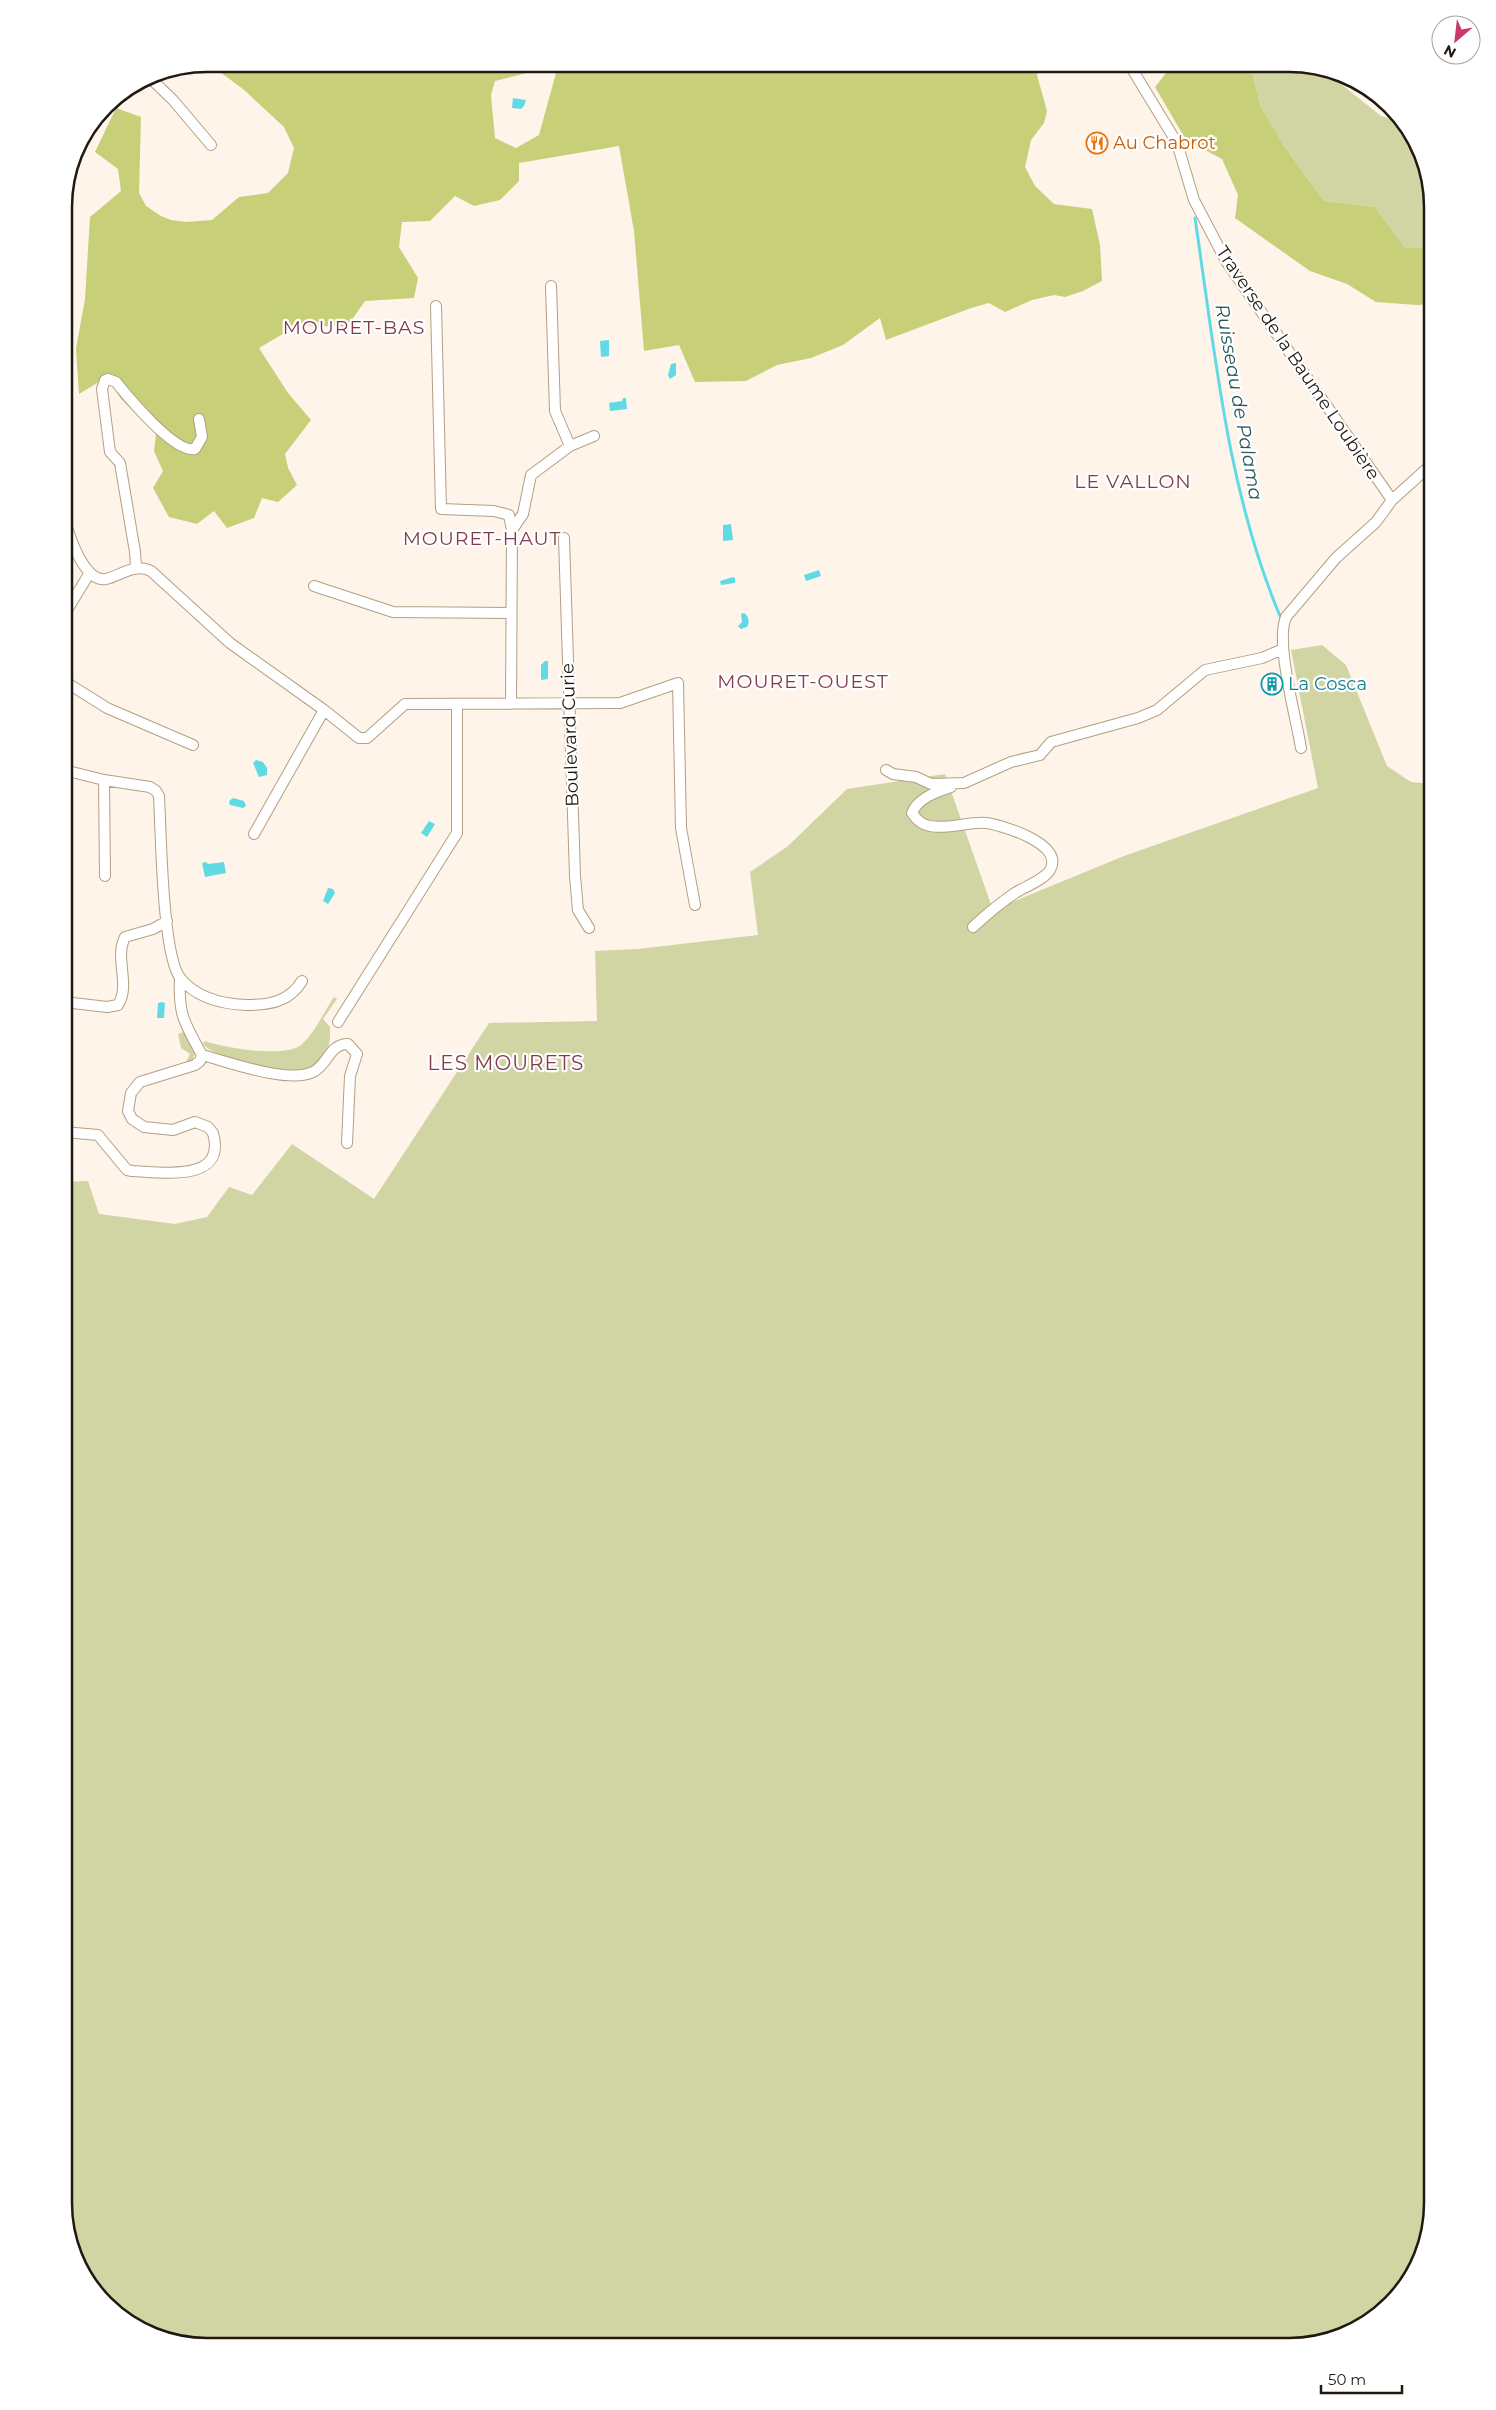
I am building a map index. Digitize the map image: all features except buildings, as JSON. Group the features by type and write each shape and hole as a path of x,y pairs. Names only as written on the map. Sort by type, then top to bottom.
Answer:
{"street":[{"name":"Traverse de la Baume Loubière","path":"1134,73 1178,144 1194,200 1226,261 1392,500"},
{"path":"156,83 173,100 211,145"},
{"path":"551,286 555,411 570,446"},
{"path":"436,306 441,509 494,511 509,515 512,530 510,613 511,704"},
{"path":"136,568 120,463 110,452 107,439 102,395 103,384 108,379 116,382 171,440 186,449 195,449 201,440 199,419"},
{"path":"512,530 523,514 531,475 570,446 594,436"},
{"path":"1301,748 1282,649 1283,623 1286,616 1336,558 1376,522 1392,500 1424,471"},
{"name":"Boulevard Curie","path":"564,538 575,876 578,910 589,928"},
{"path":"73,542 89,574 98,579 106,579 136,568 144,568 151,572 230,643 324,710 359,738 367,738 405,704 620,703 678,683 681,828 695,905"},
{"path":"73,601 89,574"},
{"path":"314,586 393,612 510,613"},
{"path":"973,927 1014,894 1049,872 1052,864 1050,853 1042,843 1007,828 986,823 938,827 926,826 917,820 912,812 915,806 923,799 1011,762 1040,755 1051,742 1138,718 1158,710 1205,670 1262,658 1282,649"},
{"path":"73,687 107,708 193,745"},
{"path":"338,1022 456,833 457,705"},
{"path":"254,834 324,710"},
{"path":"886,770 893,774 916,777 931,784 964,783"},
{"path":"73,772 150,788 156,791 159,796 168,941 174,969 180,979 195,992 225,1004 261,1005 285,1000 296,990 302,981"},
{"path":"104,780 105,876"},
{"path":"73,1003 107,1007 118,1005 124,990 123,947 125,937 153,929 166,921"},
{"path":"180,979 179,1002 182,1020 202,1055 284,1075 298,1076 319,1068 333,1049 340,1044 348,1044 357,1054 350,1076 347,1143"},
{"path":"73,1133 98,1135 127,1170 192,1172 202,1168 212,1157 215,1149 213,1133 208,1127 195,1122 173,1130 144,1127 132,1119 128,1110 131,1093 140,1082 195,1065 200,1061 202,1055"}],"green space":[{"path":"220,72 527,72 495,81 491,95 495,138 516,148 539,135 556,73 558,72 1037,73 1047,111 1044,123 1031,140 1025,167 1035,186 1054,204 1092,209 1100,245 1102,281 1083,291 1065,297 1054,295 1032,300 1005,312 989,303 886,340 880,318 843,345 811,358 777,365 746,381 695,382 679,345 644,351 634,231 619,146 519,163 519,181 500,200 474,206 455,196 430,221 402,222 399,247 418,278 414,298 365,301 347,327 298,325 259,348 288,393 311,420 285,454 288,468 297,485 278,502 262,498 254,518 227,528 214,511 197,524 169,517 153,488 163,471 154,451 156,434 121,399 107,377 79,394 76,349 85,299 90,217 121,191 118,169 95,152 116,108 141,117 139,193 146,206 171,220 186,222 212,220 239,197 268,193 288,173 294,148 284,127 243,89"},
{"path":"1166,73 1252,73 1261,107 1283,144 1324,201 1375,207 1405,248 1424,247 1424,305 1376,302 1347,284 1310,271 1235,218 1238,195 1222,159 1186,140 1155,87"},
{"path":"1252,73 1297,73 1315,75 1341,83 1381,116 1390,119 1410,148 1421,181 1424,208 1424,247 1405,248 1375,207 1324,201 1281,141 1261,107"},
{"path":"1322,645 1346,665 1387,766 1411,782 1424,783 1424,2202 1419,2237 1410,2262 1401,2277 1377,2304 1348,2324 1315,2335 1288,2338 199,2337 181,2335 164,2330 148,2324 133,2315 106,2291 86,2262 75,2229 72,2202 73,1182 88,1181 99,1214 175,1224 207,1217 229,1187 252,1195 292,1144 374,1199 489,1023 597,1021 595,951 638,949 758,935 750,872 788,846 847,789 945,774 993,910 1124,856 1318,788 1291,650"},
{"path":"334,997 337,999 323,1019 330,1027 329,1045 324,1058 316,1065 306,1069 280,1069 232,1058 220,1055 203,1044 205,1041 240,1049 269,1051 293,1049 301,1045 310,1035"},
{"path":"184,1032 195,1054 192,1061 185,1064 190,1054 181,1048 178,1034"}],"water":[{"path":"513,98 526,100 521,109 512,108"},
{"path":"609,340 609,356 601,357 600,341"},
{"path":"676,363 676,375 670,379 668,375 671,364"},
{"path":"623,398 626,398 627,409 610,411 609,403 622,401"},
{"path":"731,524 733,540 723,541 723,525"},
{"path":"819,570 821,576 806,581 804,575"},
{"path":"735,578 735,583 721,585 720,581"},
{"path":"744,613 749,619 747,627 741,629 738,626 742,622 741,614"},
{"path":"548,661 548,679 541,680 541,665"},
{"path":"256,760 263,762 267,768 267,775 259,777 253,763"},
{"path":"233,798 244,801 246,806 243,808 230,805 229,801"},
{"path":"429,821 435,824 427,837 421,833"},
{"path":"206,862 208,864 224,862 226,873 205,877 202,863"},
{"path":"328,888 333,889 335,893 328,904 323,901"},
{"path":"158,1003 165,1003 164,1018 157,1018"}],"waterway":[{"name":"Ruisseau de Palama","path":"1195,218 1217,370 1235,470 1247,520 1280,616"}],"place":[{"name":"Au Chabrot","path":"1097,143"},
{"name":"La Cosca","path":"1272,684"}],"district":[{"name":"MOURET-BAS","path":"354,327"},
{"name":"LE VALLON","path":"1133,481"},
{"name":"MOURET-HAUT","path":"482,538"},
{"name":"MOURET-OUEST","path":"803,681"},
{"name":"LES MOURETS","path":"506,1063"}]}
